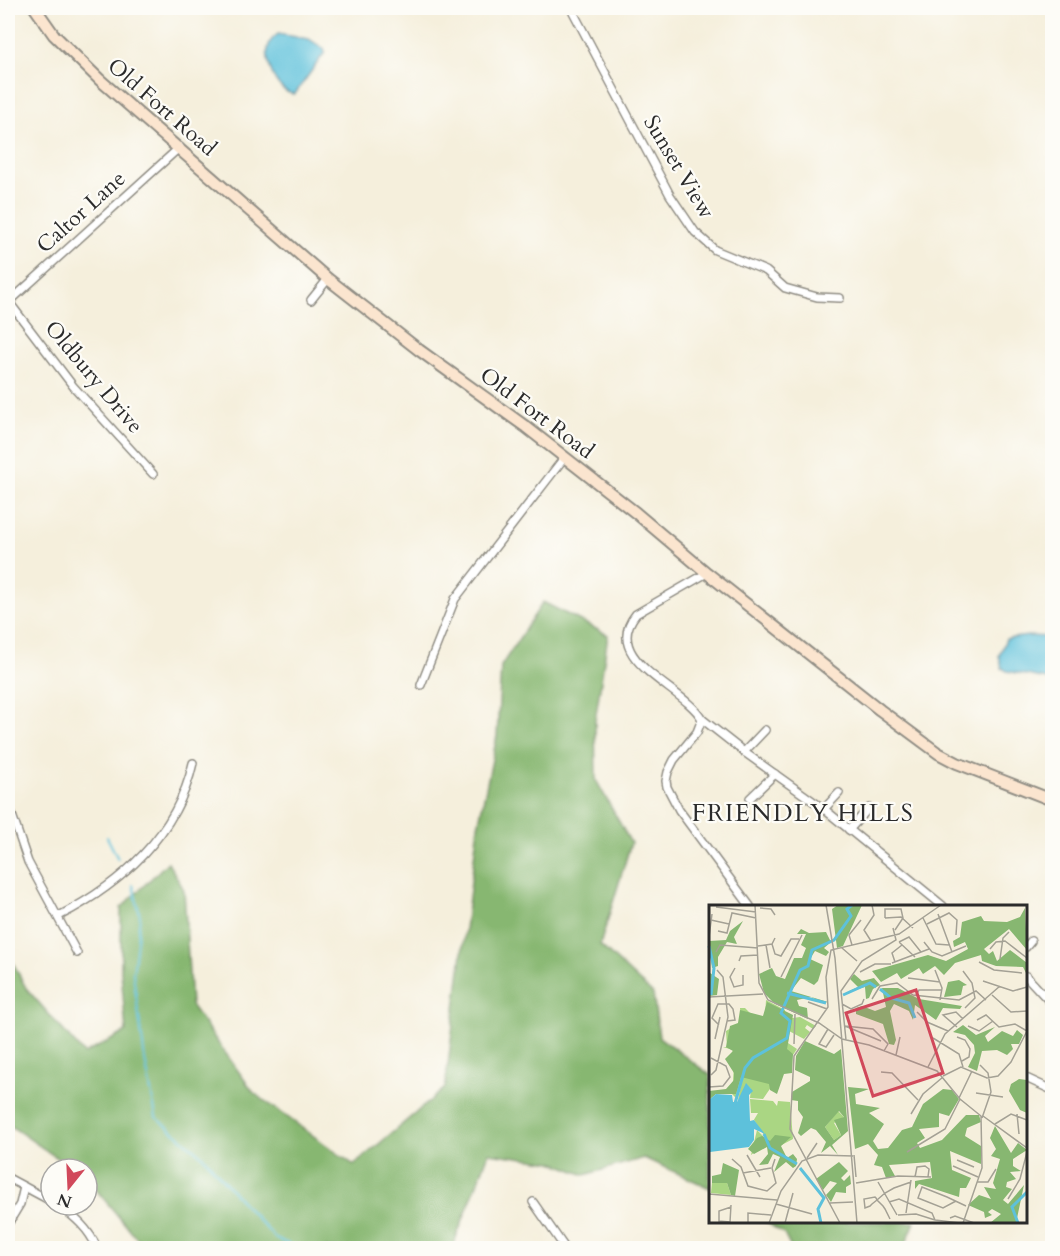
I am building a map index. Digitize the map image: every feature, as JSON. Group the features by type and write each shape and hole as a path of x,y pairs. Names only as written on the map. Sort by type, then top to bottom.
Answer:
{"main road":[{"name":"Old Fort Road","path":"35,8 74,56 328,279 419,350 526,427 880,710 938,753 972,770 1053,800"}],"street":[{"name":"Sunset View","path":"572,8 670,195 695,232 715,250 766,271 785,288 818,297 840,298"},
{"name":"Caltor Lane","path":"8,302 180,147"},
{"path":"311,300 328,279"},
{"name":"Oldbury Drive","path":"8,302 76,389 153,474"},
{"path":"421,685 455,599 564,458"},
{"path":"707,573 636,614 628,624 626,633 631,651 642,666 690,705 702,719 824,809 942,905"},
{"path":"702,719 697,732 674,760 668,772 667,787 679,810 749,905"},
{"path":"744,752 765,730"},
{"path":"59,916 107,888 134,866 165,828 189,779 193,763"},
{"path":"750,798 775,774"},
{"path":"824,809 839,793"},
{"path":"8,803 28,862 77,953"},
{"path":"849,830 869,808"},
{"path":"1027,946 1031,941"},
{"path":"1027,977 1053,1004"},
{"path":"1027,1078 1053,1090"},
{"path":"8,1178 39,1195"},
{"path":"8,1224 20,1203 24,1187"},
{"path":"533,1202 565,1248"},
{"path":"75,1217 93,1239 97,1248"}],"green space":[{"path":"543,602 608,635 595,721 596,780 631,843 600,945 653,994 659,1037 709,1074 709,1188 644,1158 585,1175 552,1162 489,1153 452,1248 145,1248 99,1193 99,1157 56,1157 8,1124 8,953 26,988 84,1054 126,1032 121,972 121,908 168,862 184,890 191,1005 254,1093 354,1165 445,1088 478,826 497,736 501,666"},
{"path":"768,1223 915,1223 904,1248 791,1248 784,1234"}],"water":[{"path":"278,34 309,39 325,52 295,94 282,89 270,68 269,45"},
{"path":"1028,636 1052,637 1052,680 1002,668 999,656 1006,639"}],"waterway":[{"path":"107,837 118,859"},
{"path":"133,885 140,916 133,974 145,1060 156,1117 204,1157 276,1239 299,1248"}],"district":[{"name":"FRIENDLY HILLS","path":"803,813"}]}
